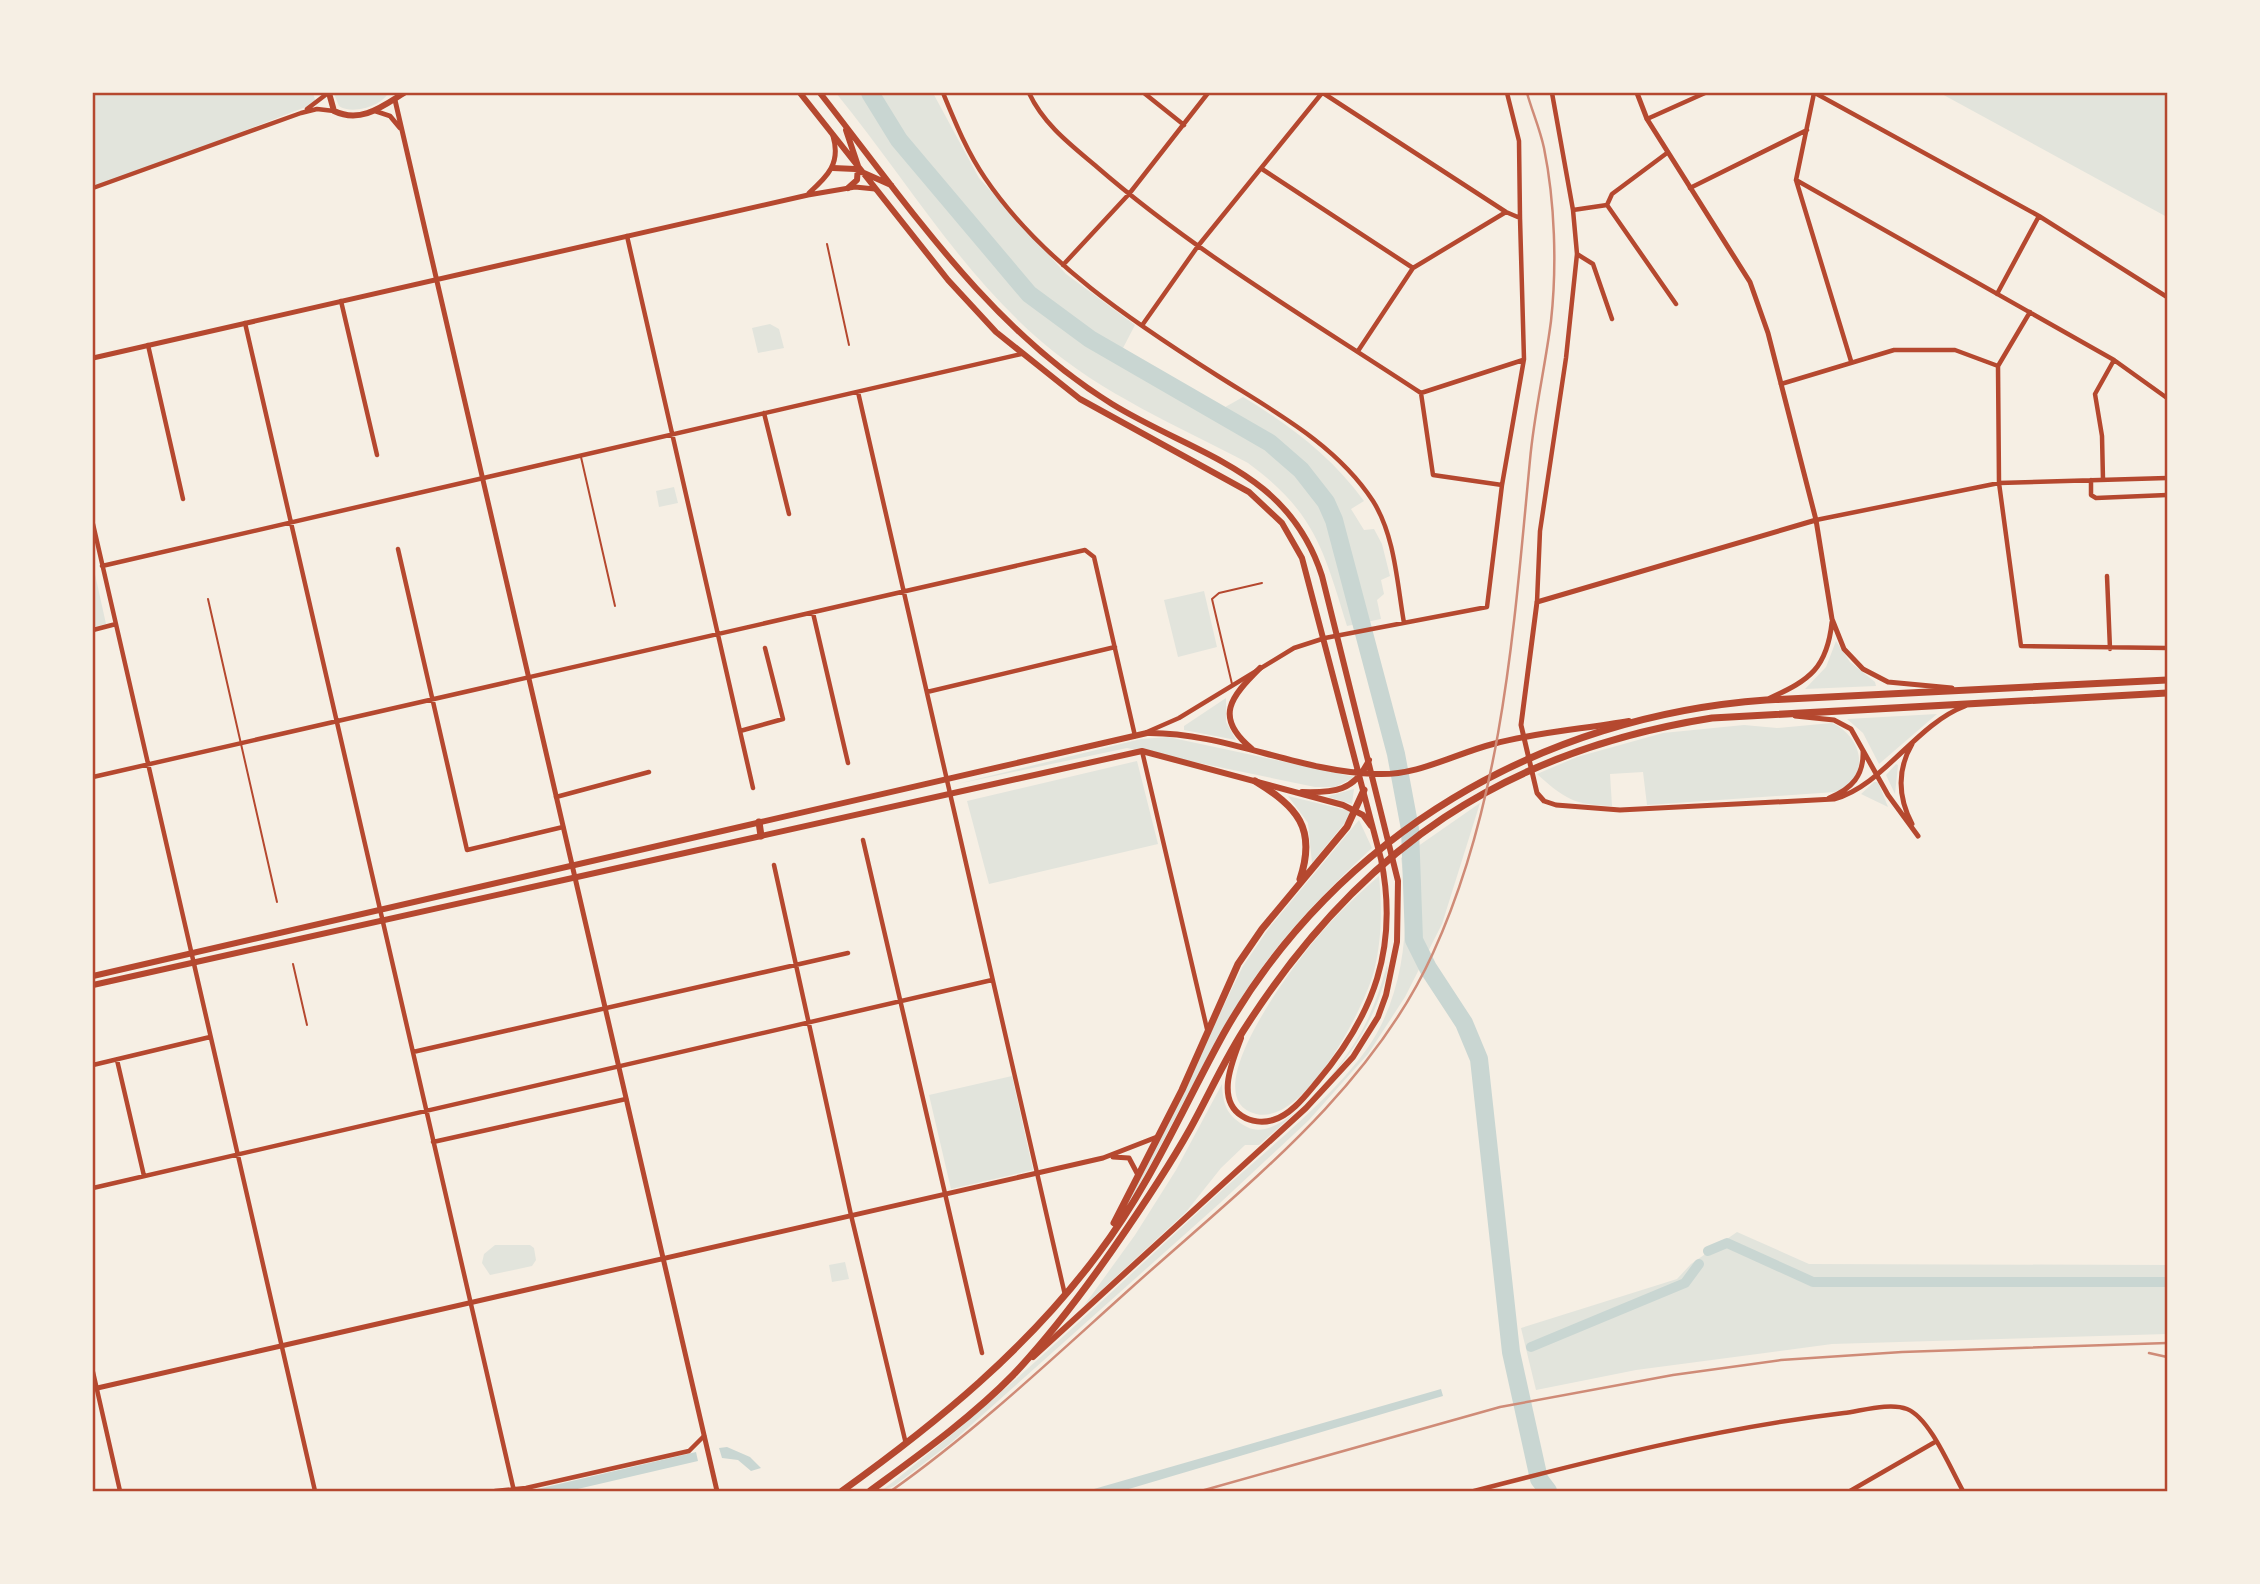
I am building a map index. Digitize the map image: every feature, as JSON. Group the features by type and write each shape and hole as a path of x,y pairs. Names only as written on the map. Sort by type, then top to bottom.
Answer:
{"main road":[{"path":"328,93 334,111 353,116 375,111 404,93"},
{"path":"800,93 948,280 1021,354 1080,399 1143,436 1235,482 1270,509 1303,558 1384,876 1387,925 1383,959 1370,1004 1338,1058 1310,1091 1288,1112 1275,1120 1250,1120 1239,1115 1228,1095 1230,1071 1245,1028"},
{"path":"820,93 974,287 1042,355 1115,406 1245,473 1280,502 1312,549 1338,636 1395,863 1399,921 1386,995 1365,1040 1339,1074 1306,1108 1013,1375 952,1428 870,1491"},
{"path":"845,124 860,169 857,180 848,188"},
{"path":"833,168 860,169 893,186"},
{"path":"1254,751 1235,733 1230,709 1237,692 1260,668"},
{"path":"93,976 1138,735 1177,734 1361,774 1397,774 1493,744 1704,707 1766,700 2167,680"},
{"path":"1013,1375 1113,1250 1166,1170 1245,1028 1282,973 1333,909 1399,850 1438,821 1494,786 1553,759 1617,738 1666,726 1768,714 2167,693"},
{"path":"842,1491 906,1445 998,1368 1065,1296 1101,1251 1162,1156 1225,1032 1270,967 1334,892 1406,829 1483,779 1549,748 1631,721"},
{"path":"93,985 1142,751 1356,811 1367,820 1374,831"},
{"path":"1290,792 1333,791 1361,778 1369,760"},
{"path":"1255,781 1280,797 1300,819 1307,848 1299,883"},
{"path":"1101,1251 1238,964 1299,883 1347,827 1364,790"},
{"path":"759,822 761,835"}],"street":[{"path":"301,113 328,93"},
{"path":"943,93 964,141 985,179 1063,265 1143,324 1287,419 1323,446 1361,484 1383,519 1404,623"},
{"path":"1029,93 1046,122 1129,194 1198,246 1421,393 1433,475 1502,485"},
{"path":"1144,93 1184,125"},
{"path":"1063,265 1129,194 1208,93"},
{"path":"1143,324 1198,246 1323,93 1506,212 1520,218"},
{"path":"93,777 1085,550 1094,557 1138,735 1174,721 1294,648 1325,638 1487,607 1502,485 1524,359 1519,141 1507,93"},
{"path":"1552,93 1573,210 1577,254 1567,346 1540,531 1537,602 1521,725 1531,777 1537,793 1544,801 1574,809 1620,810 1820,801 1844,796 1876,773 1941,717 1975,703"},
{"path":"1637,93 1647,119 1667,153 1750,282 1768,334 1816,520 1832,619 1849,655 1879,678 1897,685 1973,689"},
{"path":"1647,119 1705,93"},
{"path":"1851,361 1796,180 1814,93 2039,216 2167,298"},
{"path":"396,97 717,1491"},
{"path":"93,188 301,113 317,109 334,111"},
{"path":"375,111 390,116 403,131"},
{"path":"1689,188 1807,130"},
{"path":"808,195 833,168 836,149 832,134"},
{"path":"1606,205 1612,194 1667,153"},
{"path":"1262,169 1413,268"},
{"path":"1796,180 2114,360 2167,398"},
{"path":"93,358 808,195 848,188 878,190"},
{"path":"1573,210 1606,205"},
{"path":"1606,205 1676,304"},
{"path":"1357,351 1413,268 1506,212"},
{"path":"1997,294 2039,216"},
{"path":"627,236 753,788"},
{"path":"1577,254 1593,264 1612,319"},
{"path":"341,301 377,455"},
{"path":"2030,312 1998,366 1999,483 2021,646 2167,648"},
{"path":"245,323 513,1489"},
{"path":"148,345 183,499"},
{"path":"1780,384 1894,350 1955,350 1998,366"},
{"path":"103,566 1021,354"},
{"path":"1421,393 1524,359"},
{"path":"2103,480 2102,436 2095,394 2114,360"},
{"path":"858,391 1065,1296"},
{"path":"764,413 789,514"},
{"path":"1537,602 1816,520 1999,483 2167,478"},
{"path":"2091,480 2091,495 2096,498 2167,495"},
{"path":"93,524 315,1491"},
{"path":"398,549 467,850 564,827"},
{"path":"2107,576 2110,649"},
{"path":"813,613 848,763"},
{"path":"1766,700 1796,687 1818,669 1827,648 1832,619"},
{"path":"93,630 116,624"},
{"path":"740,731 783,719 765,648"},
{"path":"927,692 1115,648"},
{"path":"1768,714 1839,722 1851,729 1863,745 1876,773 1918,836 1906,813 1901,791 1904,762 1916,737"},
{"path":"1820,801 1842,793 1859,777 1863,767 1863,745"},
{"path":"1142,751 1207,1030"},
{"path":"556,797 649,772"},
{"path":"863,840 982,1353"},
{"path":"774,865 807,1023 906,1445"},
{"path":"413,1052 848,953"},
{"path":"93,1188 993,980"},
{"path":"93,1065 211,1037"},
{"path":"117,1060 144,1176"},
{"path":"433,1142 626,1099"},
{"path":"95,1388 1103,1158 1157,1137"},
{"path":"1103,1158 1129,1158 1138,1175"},
{"path":"93,1372 120,1491"},
{"path":"1474,1491 1635,1449 1768,1423 1886,1408 1906,1408 1920,1417 1964,1491"},
{"path":"495,1491 526,1488 689,1451 704,1436"},
{"path":"1850,1491 1935,1442"}],"lane":[{"path":"827,244 849,345"},
{"path":"580,456 615,606"},
{"path":"1232,685 1212,599 1219,593 1262,583"},
{"path":"208,599 277,902"},
{"path":"293,964 307,1025"}],"shaded area":[{"path":"93,93 313,93 316,103 93,189"},
{"path":"388,93 380,102 351,110 339,106 334,94"},
{"path":"836,93 933,93 979,178 1066,274 1135,325 1123,348 1220,410 1243,397 1278,419 1324,456 1364,501 1351,509 1364,530 1374,529 1382,544 1390,576 1381,580 1384,594 1377,600 1381,619 1347,626 1314,535 1303,516 1271,481 1248,463 1141,408 1090,378 1065,361 1012,315 959,254"},
{"path":"1940,93 2167,93 2167,217"},
{"path":"770,324 779,329 784,348 758,353 752,328"},
{"path":"674,487 678,503 659,507 656,491"},
{"path":"93,565 106,624 93,627"},
{"path":"1204,591 1217,647 1178,657 1164,600"},
{"path":"1836,641 1850,662 1875,682 1876,686 1805,689 1826,667"},
{"path":"1226,698 1226,722 1236,740 1184,730 1184,726"},
{"path":"1937,714 1879,764 1863,733 1847,719"},
{"path":"1832,723 1843,729 1851,738 1859,758 1854,777 1847,786 1835,792 1647,805 1643,772 1610,774 1612,806 1571,799 1537,774 1577,757 1663,733 1744,725 1777,728"},
{"path":"1168,737 1355,777 1335,787 1315,787 1127,748 957,784 1141,739"},
{"path":"1137,761 1158,844 989,884 967,801"},
{"path":"1898,765 1895,794 1886,775"},
{"path":"1874,782 1878,782 1888,807 1861,794"},
{"path":"1354,789 1352,804 1328,797 1329,796"},
{"path":"1288,796 1350,811 1352,814 1312,863 1308,823"},
{"path":"1480,803 1442,924 1405,997 1368,1054 1308,1121 1220,1203 952,1442 894,1486 881,1491 968,1420 1052,1346 1304,1118 1346,1075 1377,1033 1387,1013 1400,970 1405,925 1401,858"},
{"path":"1359,820 1372,848 1299,922 1251,983 1121,1216 1243,966 1269,928"},
{"path":"1379,876 1379,947 1374,971 1358,1011 1345,1036 1312,1084 1293,1102 1274,1113 1256,1114 1239,1103 1235,1084 1241,1059 1254,1030 1288,975 1315,940 1346,906"},
{"path":"1387,965 1383,986 1361,1036 1332,1076 1315,1094 1338,1067 1362,1030 1375,1003"},
{"path":"1012,1076 1033,1170 951,1189 929,1095"},
{"path":"1222,1084 1227,1110 1247,1127 1261,1129 1277,1125 1302,1106 1259,1145 1245,1145 1221,1168 1186,1212 1083,1307 1135,1235 1176,1170"},
{"path":"1737,1232 1809,1264 2167,1265 2167,1334 1832,1344 1636,1370 1536,1390 1521,1328 1677,1279 1691,1264"},
{"path":"495,1245 530,1245 534,1248 536,1260 532,1266 490,1275 482,1263 484,1254"},
{"path":"845,1262 849,1279 832,1282 829,1265"},
{"path":"1441,1389 1443,1396 1122,1491 1087,1491"},
{"path":"727,1447 750,1457 761,1468 751,1471 738,1460 722,1458 719,1448"},
{"path":"696,1452 698,1461 569,1491 529,1491"}],"waterway":[{"path":"870,93 899,140 1029,294 1090,339 1270,443 1301,470 1326,502 1334,520 1396,754 1410,829 1414,940 1428,968 1464,1023 1479,1059 1511,1352 1539,1479 1548,1491"},
{"path":"1708,1251 1727,1243 1813,1282 2167,1282"},
{"path":"1531,1347 1685,1283 1699,1264"}],"railway":[{"path":"891,1491 1014,1393 1259,1175 1300,1135 1339,1094 1375,1050 1406,1003 1433,953 1457,895 1475,835 1502,711 1532,443 1551,321 1554,257 1551,190 1542,141 1527,93"},
{"path":"1201,1491 1500,1407 1673,1375 1781,1360 1902,1352 2167,1343"},
{"path":"2149,1353 2167,1357"}]}
